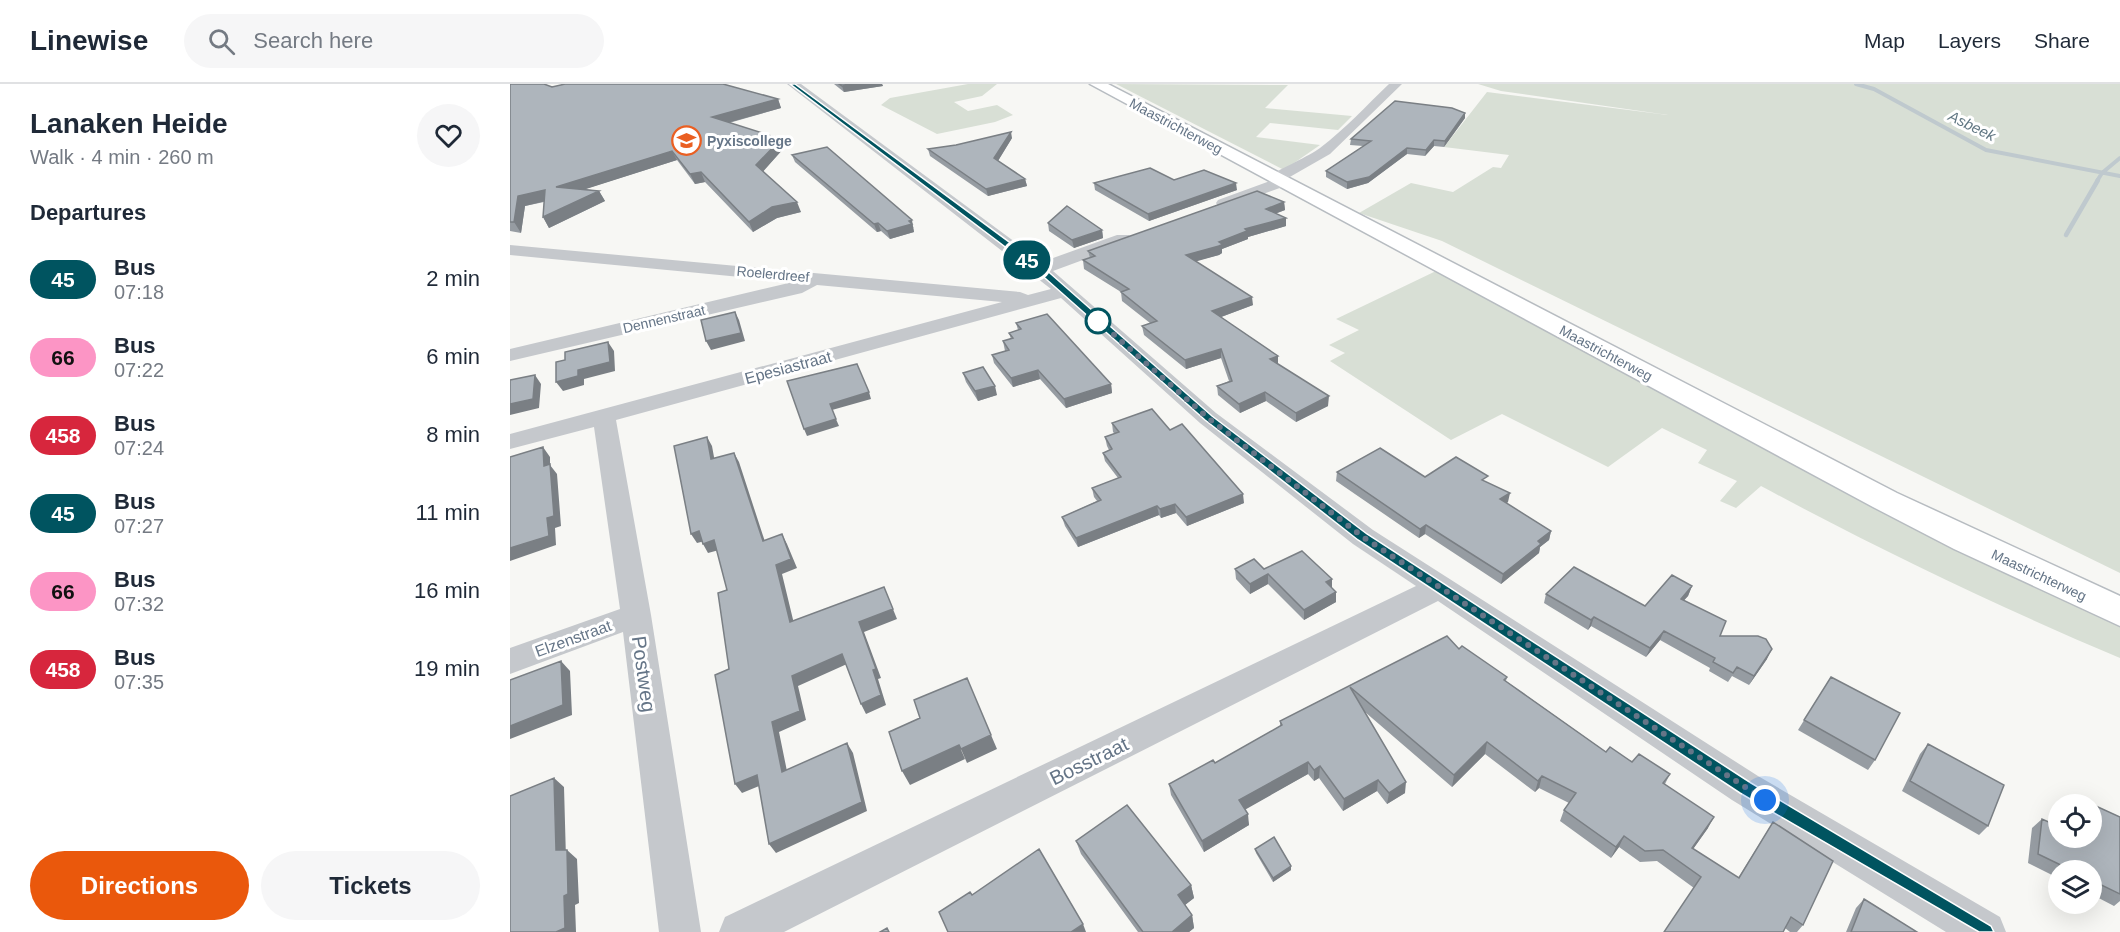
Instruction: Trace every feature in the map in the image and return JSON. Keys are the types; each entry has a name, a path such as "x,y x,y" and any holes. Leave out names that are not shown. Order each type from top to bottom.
{"main road":[{"name":"Maastrichterweg","path":"1098,84 1895,505 2120,612"}],"street":[{"path":"793,84 1040,269 1208,418 1363,537 1745,788 1985,932"},
{"path":"1206,210 1279,180 1331,145 1396,84"},
{"path":"1040,269 1139,234"},
{"name":"Roelerdreef","path":"510,250 1036,300"},
{"name":"Dennenstraat","path":"510,355 795,289 816,279"},
{"name":"Epesiastraat","path":"510,442 1065,291"},
{"name":"Postweg","path":"604,417 636,615 680,932"},
{"name":"Bosstraat","path":"740,932 1407,605 1437,587"},
{"name":"Elzenstraat","path":"510,661 636,615"}],"shaded area":[{"path":"968,84 997,84 982,96 954,102 968,111 997,105 1013,115 995,122 937,134 881,105 890,98"},
{"path":"1116,84 1288,85 1265,108 1352,116 1338,130 1270,123 1256,137 1320,145 1284,170"},
{"path":"1478,84 2120,84 2120,573 1442,241 1359,213 1411,183 1453,192 1493,167 1501,168 1509,155 1444,147 1487,92 1668,115 1501,91"},
{"path":"1436,271 1690,408 1946,541 2120,624 2120,658 1938,576 1761,486 1736,508 1720,501 1737,481 1698,463 1707,450 1662,428 1608,467 1502,414 1451,440 1330,361 1345,353 1329,345 1359,330 1336,319"}],"building":[{"path":"510,84 544,84 552,87 565,84 723,84 778,99 712,117 781,139 756,165 797,202 772,207 749,222 701,172 690,174 672,151 556,187 599,191 543,217 545,190 518,196 514,222 510,222"},
{"path":"1395,101 1452,108 1465,113 1445,141 1434,140 1426,150 1407,148 1369,177 1347,182 1326,171 1371,141 1351,139"},
{"path":"1011,132 994,158 1025,179 986,189 928,149 956,145"},
{"path":"827,147 912,220 909,221 912,224 887,231 878,223 874,224 792,155"},
{"path":"1150,168 1174,180 1204,170 1236,183 1148,214 1094,183"},
{"path":"1257,191 1284,202 1266,209 1286,218 1245,229 1247,231 1219,242 1222,244 1219,246 1186,255 1252,297 1212,311 1278,356 1270,359 1329,396 1296,413 1265,392 1239,404 1217,386 1232,381 1221,349 1185,360 1142,326 1157,321 1121,292 1129,289 1083,260 1095,256 1088,251"},
{"path":"1067,206 1102,230 1072,240 1048,223"},
{"path":"735,312 741,333 706,341 701,320"},
{"path":"1047,314 1111,384 1064,399 1038,370 1011,378 992,355 1009,350 1003,341 1013,338 1009,333 1021,329 1016,323"},
{"path":"608,342 610,362 578,370 578,376 556,382 556,362 565,360 565,352"},
{"path":"857,364 869,392 830,404 836,419 804,429 787,381"},
{"path":"983,367 995,386 975,391 963,373"},
{"path":"535,375 533,399 510,404 510,380"},
{"path":"1152,409 1170,430 1182,424 1243,494 1186,517 1175,504 1160,509 1157,506 1076,538 1062,517 1101,500 1092,488 1121,477 1103,453 1112,449 1105,437 1119,432 1112,423"},
{"path":"707,437 711,459 734,453 763,541 782,534 791,559 776,565 790,622 884,587 893,609 859,622 876,669 873,670 881,695 861,704 842,654 792,676 800,711 772,722 782,772 847,743 862,802 769,844 757,775 735,784 715,675 729,669 718,593 727,590 714,540 703,544 699,531 691,534 674,446"},
{"path":"543,447 544,466 550,464 554,516 547,518 549,536 510,548 510,457"},
{"path":"1380,448 1425,477 1456,457 1488,476 1482,480 1510,493 1500,499 1551,531 1538,541 1541,544 1503,574 1426,525 1420,529 1337,472"},
{"path":"1302,551 1332,579 1326,582 1336,592 1304,610 1268,574 1250,584 1235,569 1254,559 1264,569"},
{"path":"1574,567 1645,606 1672,575 1692,586 1681,599 1726,621 1720,636 1758,636 1766,639 1772,649 1754,676 1737,667 1733,673 1713,662 1715,658 1664,631 1650,648 1594,617 1591,620 1546,594"},
{"path":"1447,636 1459,649 1462,646 1507,677 1504,680 1606,752 1610,747 1632,762 1639,754 1670,774 1663,783 1714,817 1692,848 1739,878 1773,822 1833,861 1803,925 1791,917 1783,932 1664,932 1701,877 1663,850 1645,851 1624,836 1616,847 1564,810 1576,793 1542,776 1538,781 1487,742 1454,775 1350,687 1406,782 1389,793 1378,780 1344,799 1320,766 1314,770 1308,762 1239,800 1248,814 1202,841 1169,784 1213,760 1215,763 1282,725 1280,721"},
{"path":"561,661 563,705 510,726 510,680"},
{"path":"1831,677 1900,713 1875,760 1804,720"},
{"path":"967,678 991,735 961,749 959,745 902,771 889,732 920,718 914,700"},
{"path":"1928,744 2004,785 1988,826 1910,781"},
{"path":"554,778 556,850 567,850 568,894 564,896 565,928 556,932 510,932 510,796"},
{"path":"1127,805 1191,885 1178,895 1192,915 1172,932 1143,932 1076,841"},
{"path":"2102,809 2120,817 2120,894 2102,885 2102,860 2050,860 2038,854 2042,819 2048,822 2048,848 2102,848"},
{"path":"1274,837 1291,866 1273,878 1255,849"},
{"path":"1039,849 1083,924 1071,932 948,932 939,912 970,892 972,895"},
{"path":"1864,899 1917,932 1851,932"}],"waterway":[{"name":"Asbeek","path":"1856,84 1874,89 1986,150 2102,173"},
{"path":"2102,173 2120,158"},
{"path":"2097,181 2102,173"},
{"name":"Asbeek","path":"2102,173 2120,176"},
{"path":"2066,235 2098,180"}],"bus line":[{"name":"45","path":"793,84 1040,269 1208,418 1363,537 1745,788 1985,932"}],"place":[{"name":"Pyxiscollege","path":"686,141"}],"route":[{"path":"1098,321 1094,317 1208,418 1363,537 1765,800"}]}
